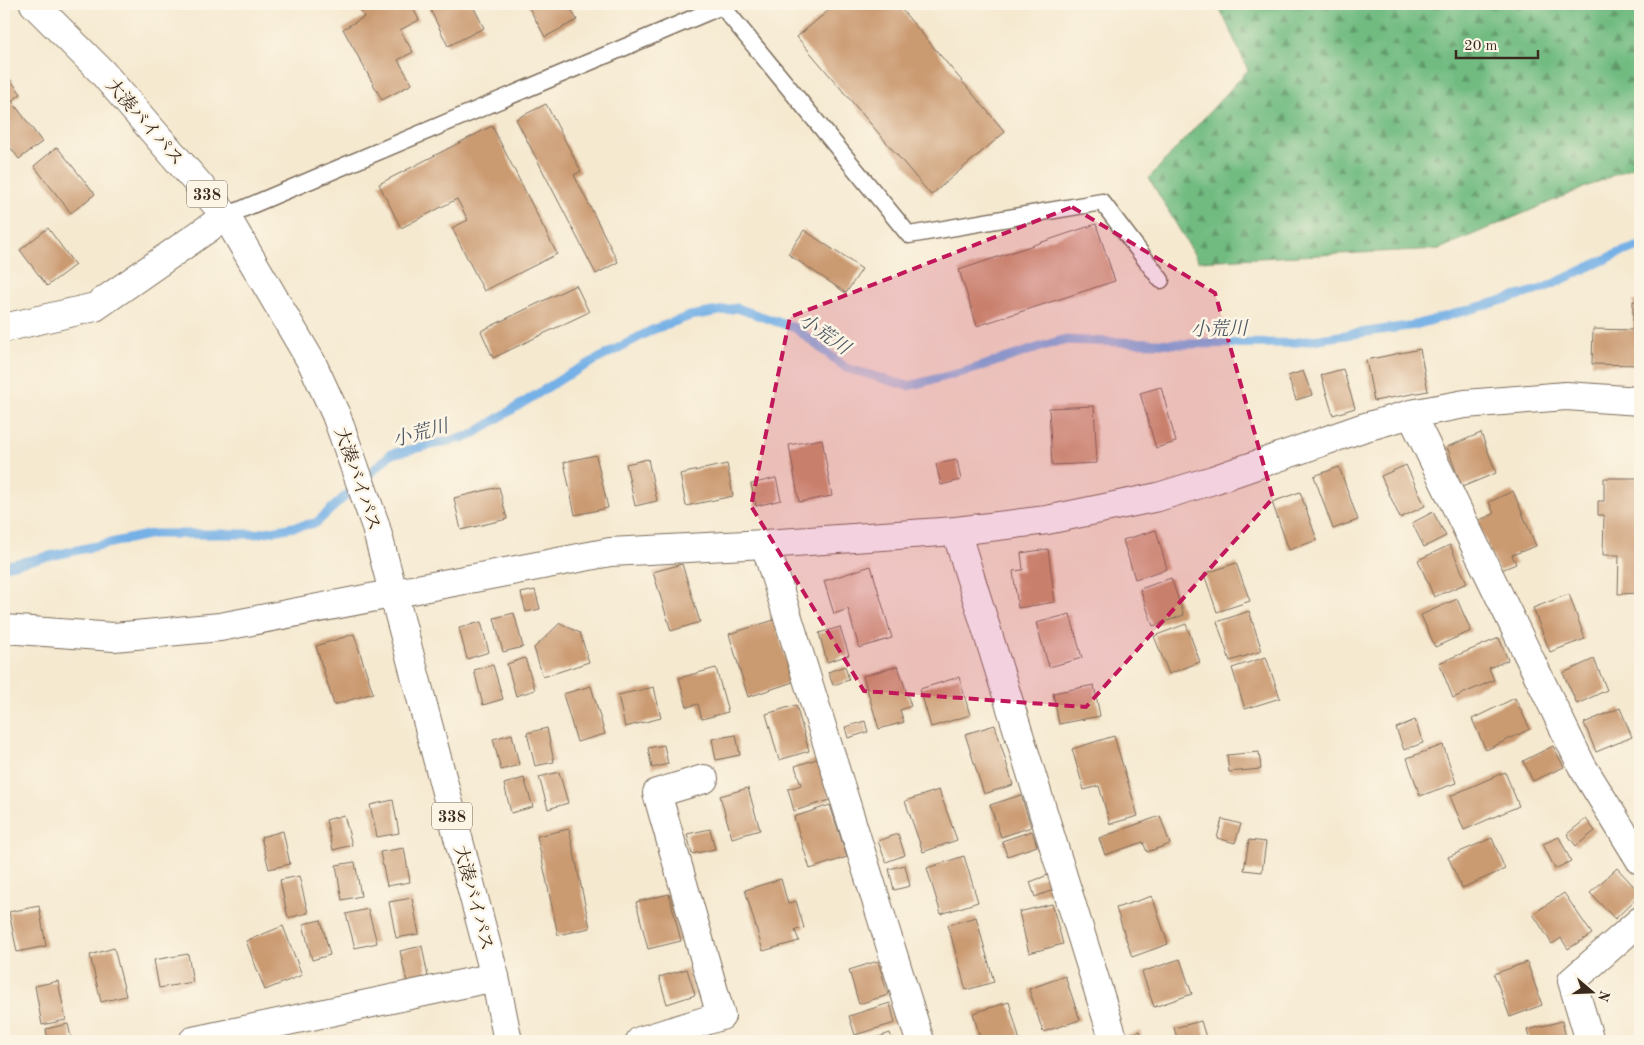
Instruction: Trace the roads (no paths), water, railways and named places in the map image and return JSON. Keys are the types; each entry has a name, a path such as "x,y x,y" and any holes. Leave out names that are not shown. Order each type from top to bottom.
{"main road":[{"name":"大湊バイパス","path":"34,4 102,72 226,216 312,363 336,415 375,524 495,977 508,1041"},
{"path":"9,319 95,307 226,216"},
{"path":"4,629 114,637 220,627 610,552 765,544 956,530 1047,520 1158,497 1213,480 1362,428 1411,414 1465,404 1566,396 1640,402"},
{"path":"1411,414 1582,766 1640,860"},
{"path":"956,530 1114,1041"},
{"path":"765,544 920,1041"},
{"path":"640,1041 721,1016 657,793 704,780"},
{"path":"1590,1041 1572,981 1640,920"},
{"path":"193,1041 495,977"}],"lane":[{"path":"226,216 722,6 909,235 1102,202 1161,280"}],"waterway":[{"name":"小荒川","path":"4,566 152,534 255,534 316,523 391,454 470,436 566,376 652,330 690,316 737,308 795,328 846,368 908,386 967,371 1062,340 1182,344 1291,343 1415,325 1542,289 1619,253 1640,246"}]}
